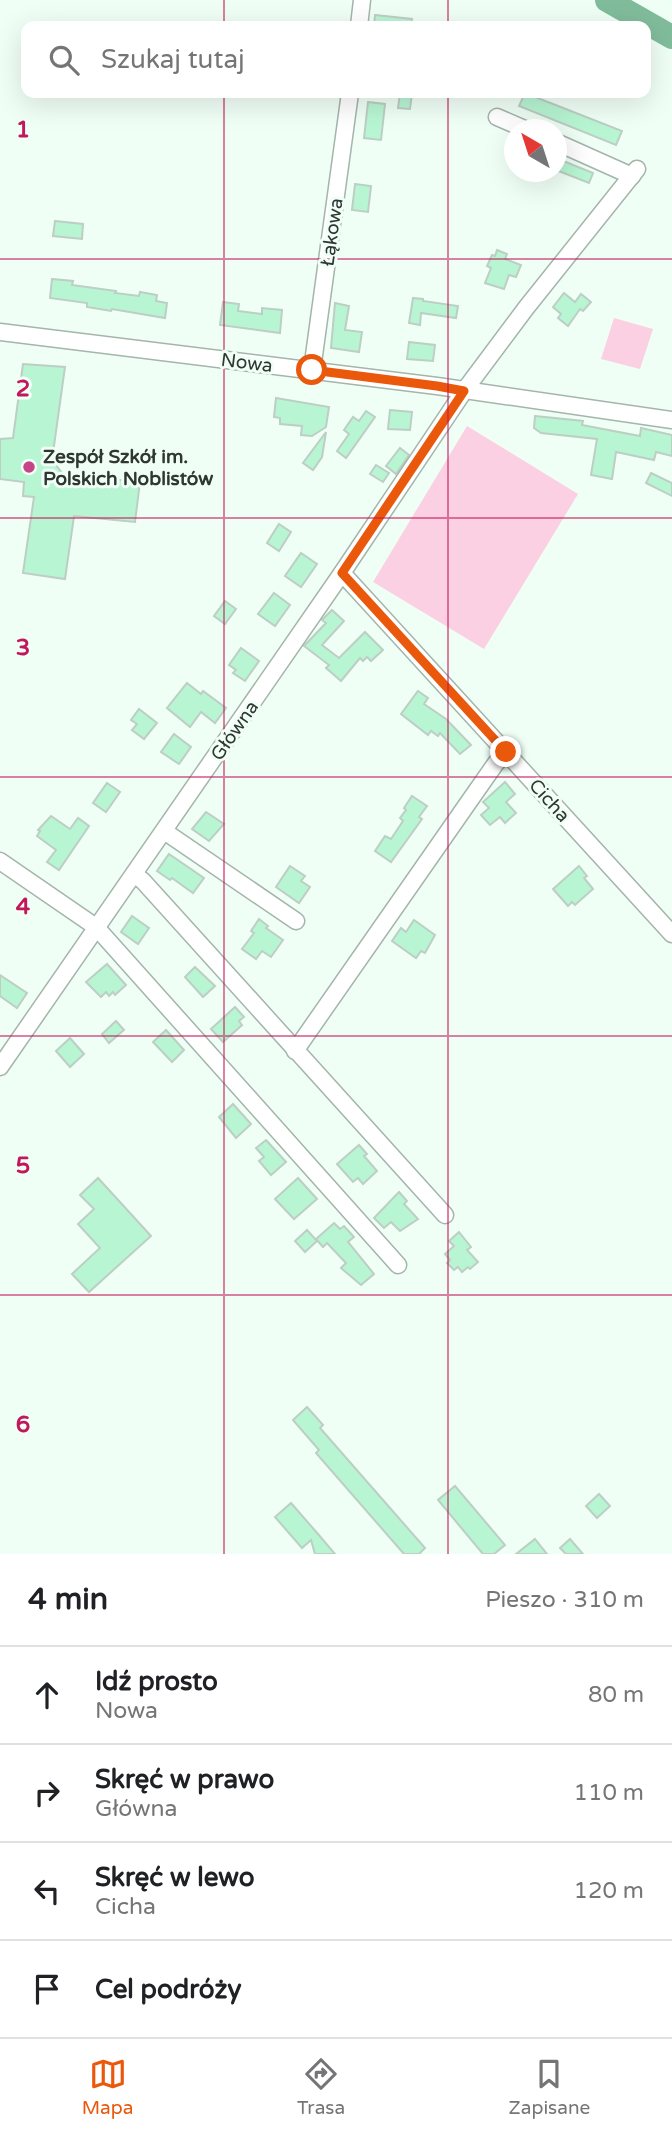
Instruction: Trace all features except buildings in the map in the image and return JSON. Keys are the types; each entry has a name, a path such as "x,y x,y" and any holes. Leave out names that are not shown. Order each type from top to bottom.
{"street":[{"path":"360,21 362,0"},
{"name":"Łąkowa","path":"312,370 349,98"},
{"path":"497,117 504,120"},
{"path":"464,391 526,307 635,173 567,146"},
{"name":"Nowa","path":"0,332 437,386 672,419"},
{"name":"Główna","path":"0,1067 342,573 464,391"},
{"name":"Cicha","path":"342,573 672,934"},
{"path":"295,1051 482,782 506,752"},
{"path":"164,831 296,921"},
{"path":"0,861 96,928 398,1265"},
{"path":"134,874 444,1215"}],"shaded area":[{"path":"614,318 653,329 640,369 601,359"},
{"path":"467,426 578,494 484,649 373,582"}],"waterway":[{"path":"607,0 644,21"},
{"path":"651,25 672,37"}],"place":[{"name":"Zespół Szkół im. Polskich Noblistów","path":"29,467"}],"route":[{"path":"312,370 464,391 342,573 506,752"}]}
